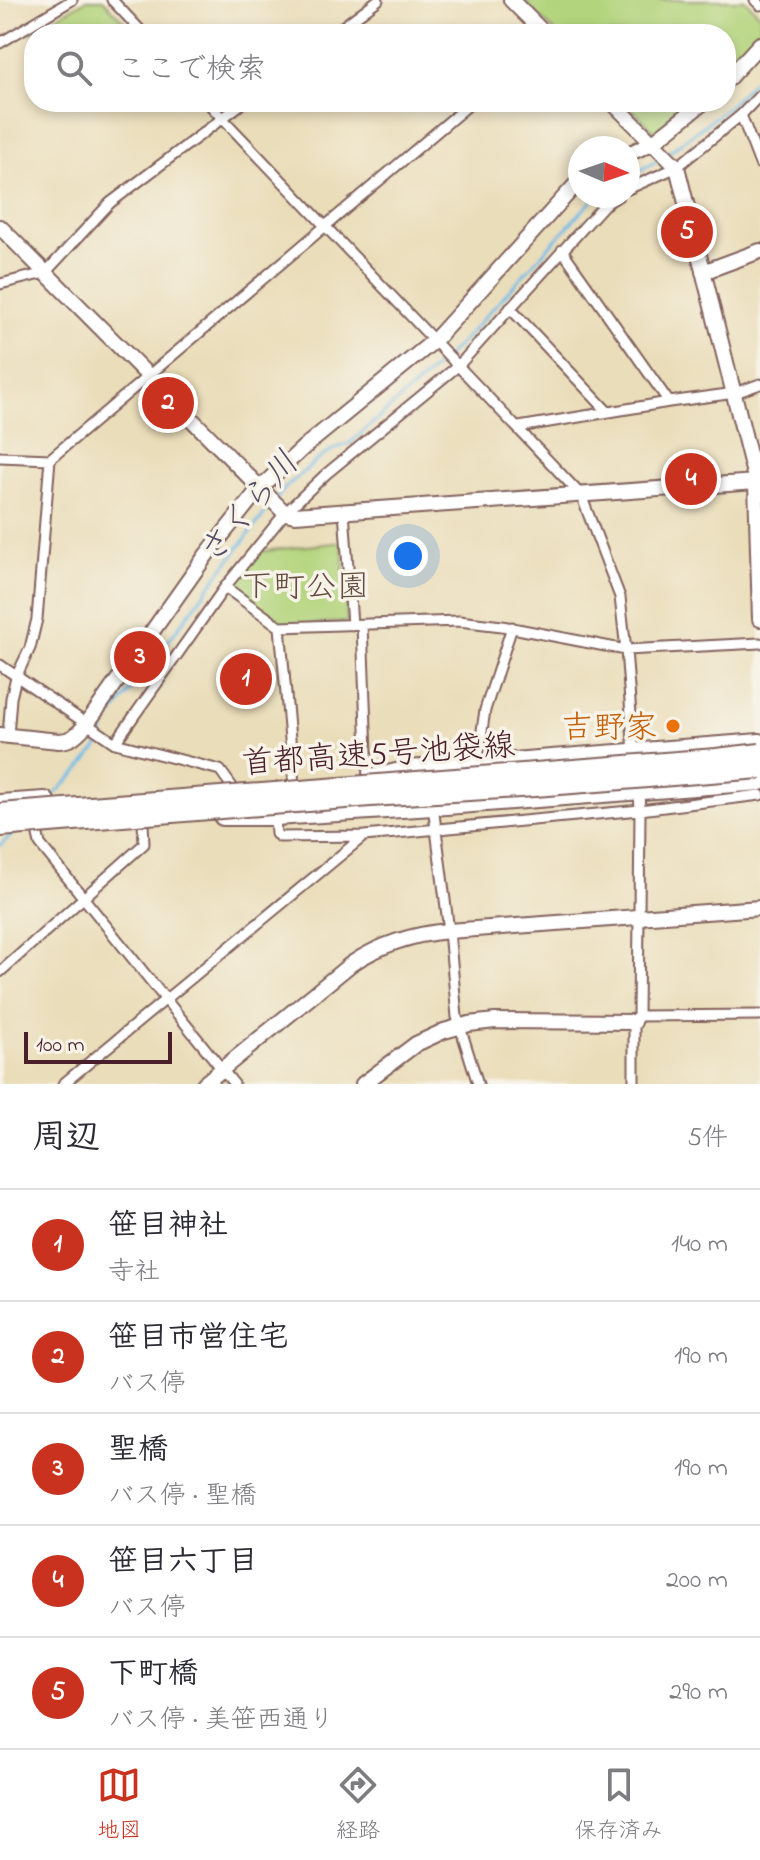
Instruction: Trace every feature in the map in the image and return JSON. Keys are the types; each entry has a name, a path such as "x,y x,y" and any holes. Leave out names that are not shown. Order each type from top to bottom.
{"highway":[{"path":"368,779 409,770 760,743"},
{"name":"首都高速5号池袋線","path":"0,813 760,753"},
{"path":"0,804 368,779 532,777 718,765 508,784 303,808 12,832"},
{"name":"首都高速5号池袋線","path":"12,832 354,798 760,769"},
{"path":"208,816 275,816 433,806 639,800 760,781"}],"street":[{"path":"32,24 72,0"},
{"path":"112,0 135,24"},
{"path":"346,24 378,0"},
{"path":"511,0 535,24"},
{"path":"755,0 760,5"},
{"path":"0,43 24,29"},
{"path":"736,70 760,44"},
{"path":"640,182 674,164 741,115 760,95"},
{"path":"216,112 581,495 620,597 634,753"},
{"path":"0,284 45,273 110,203 232,112"},
{"path":"0,457 50,459 460,112"},
{"path":"622,112 674,164 758,482 760,619"},
{"path":"640,150 654,145 692,112"},
{"path":"741,115 760,164"},
{"path":"50,459 37,619 30,648 16,677 4,735 65,741 91,728 207,554 262,491 303,448 439,344 568,194"},
{"path":"111,741 283,512 456,362 601,208"},
{"path":"0,227 283,512 295,515 758,482"},
{"path":"562,250 669,402"},
{"path":"703,272 760,251"},
{"path":"510,308 608,412"},
{"path":"519,427 735,393 760,384"},
{"path":"344,511 357,625 368,779"},
{"path":"225,587 280,627 459,621 512,627 626,650 760,643"},
{"path":"280,627 294,784"},
{"path":"477,765 485,710 512,627"},
{"path":"0,665 111,741 220,770 233,788"},
{"path":"275,816 276,834 280,837 364,836 436,830 639,800 760,795"},
{"path":"634,1084 640,917 639,800"},
{"path":"433,806 457,1017 478,1084"},
{"path":"0,972 144,844 143,822"},
{"path":"12,832 40,844 234,1084"},
{"path":"63,1084 364,836"},
{"path":"204,1084 362,956 409,937 449,931 760,908"},
{"path":"363,1084 402,1052 460,1026 495,1021 760,1015"}],"green space":[{"path":"86,0 103,0 126,24 46,24"},
{"path":"523,0 745,0 760,15 760,36 736,64 736,24 547,24"},
{"path":"635,112 684,112 662,130 653,130"},
{"name":"下町公園","path":"342,542 347,622 281,625 229,585 255,552"}],"waterway":[{"name":"さくら川","path":"736,99 760,74"},
{"name":"さくら川","path":"669,152 722,112"},
{"name":"さくら川","path":"640,170 660,159"},
{"name":"さくら川","path":"276,499 319,459 350,443 423,379 459,345 585,208"},
{"name":"さくら川","path":"51,798 97,748 107,722 271,505"},
{"name":"さくら川","path":"0,845 13,834"}],"place":[{"name":"下町橋","path":"687,232"},
{"name":"笹目市営住宅","path":"168,403"},
{"name":"笹目六丁目","path":"691,479"},
{"name":"聖橋","path":"140,657"},
{"name":"笹目神社","path":"246,679"},
{"name":"吉野家","path":"673,726"}]}
